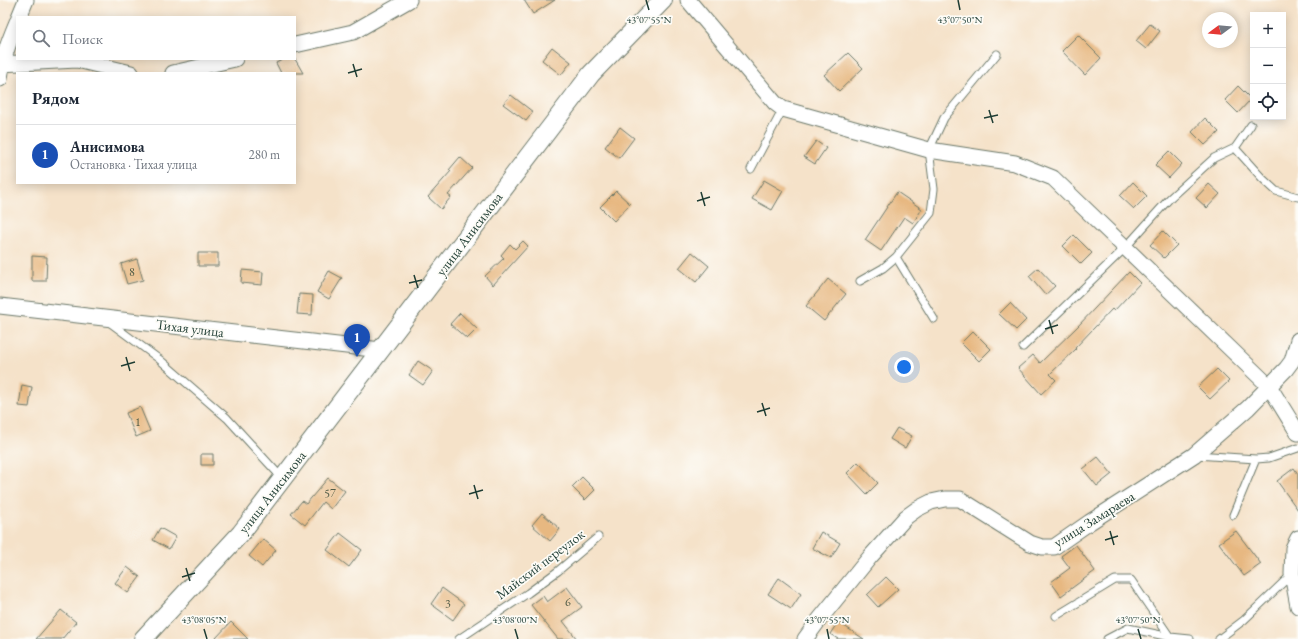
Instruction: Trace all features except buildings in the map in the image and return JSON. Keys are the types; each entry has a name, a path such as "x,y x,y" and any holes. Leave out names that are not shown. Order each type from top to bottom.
{"street":[{"path":"19,16 26,0"},
{"path":"296,45 352,32 409,0"},
{"name":"улица Анисимова","path":"143,639 241,533 591,74 663,0"},
{"path":"688,0 775,104 783,109 930,150 1015,163 1053,178 1268,386 1298,433"},
{"path":"0,79 1,64 16,24"},
{"path":"1,64 77,60 127,72"},
{"path":"177,72 230,60"},
{"name":"Тихая улица","path":"0,306 381,350"},
{"name":"улица Замараева","path":"805,639 818,620 870,557 906,517 917,509 931,502 945,499 960,499 1030,543 1042,547 1054,547 1194,455 1231,423 1286,369 1292,361 1298,340"},
{"path":"1298,538 1293,548 1292,574 1298,606"}],"lane":[{"path":"860,280 882,268 896,257 931,213 934,189 930,150 944,118 997,54"},
{"path":"751,169 783,109"},
{"path":"1024,347 1125,248 1170,198 1214,158 1235,148 1251,125"},
{"path":"1235,148 1276,191 1298,197"},
{"path":"896,257 934,319"},
{"path":"104,318 159,359 227,418 282,479"},
{"path":"1194,455 1256,459 1269,458 1298,448"},
{"path":"1233,515 1256,459"},
{"name":"Майский переулок","path":"459,639 558,570 598,536"},
{"path":"1219,639 1244,620 1292,574"},
{"path":"1056,616 1115,580 1131,580 1169,638"},
{"path":"1107,639 1128,628 1169,638 1190,639"}],"place":[{"name":"Анисимова","path":"357,357"}]}
